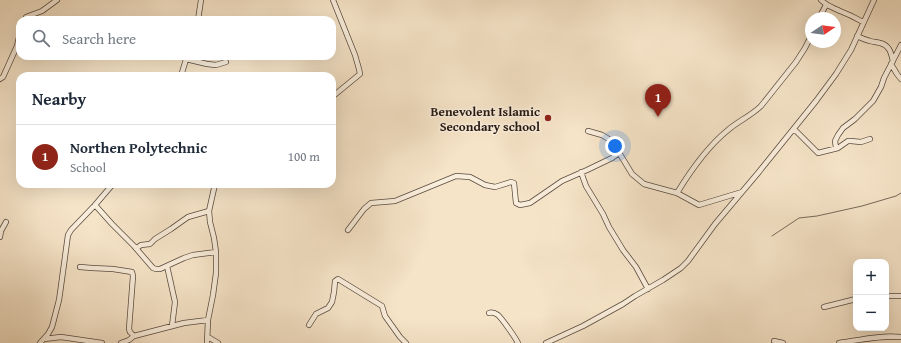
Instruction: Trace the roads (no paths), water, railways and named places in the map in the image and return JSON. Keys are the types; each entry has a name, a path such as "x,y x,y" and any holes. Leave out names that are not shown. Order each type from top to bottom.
{"street":[{"path":"29,16 42,11 57,0"},
{"path":"199,16 201,0"},
{"path":"333,0 360,68 360,74 336,94"},
{"path":"821,0 826,5 842,11 863,22"},
{"path":"546,343 583,326 623,304 680,268 688,261 836,74 851,50 874,0"},
{"path":"823,12 826,5"},
{"path":"857,36 870,41 879,42 889,48 892,62 901,79"},
{"path":"836,148 835,141 843,128 855,119 873,100 882,86 884,78 901,45"},
{"path":"0,79 3,77 16,48"},
{"path":"677,193 708,149 732,127 755,112 761,106 796,62 805,48"},
{"path":"182,72 186,60"},
{"path":"197,60 213,65 226,62"},
{"path":"794,128 818,153 836,148 851,140 861,142 870,139"},
{"path":"588,131 607,137 612,142 632,174 644,184 677,193 700,205 742,192"},
{"path":"348,230 364,209 371,203 395,201 456,176 470,177 484,186 494,186 511,182 514,183 516,203 520,205 530,202 562,181 612,158 619,153"},
{"path":"581,172 586,186 622,250 636,267 648,289"},
{"path":"42,341 52,327 59,300 68,234 110,188"},
{"path":"207,343 208,320 216,273 216,252 209,211 214,188"},
{"path":"95,205 137,248 153,268 160,269 193,255 216,252"},
{"path":"137,248 141,245 150,244 188,217 209,211"},
{"path":"0,237 1,231 6,222"},
{"path":"167,266 175,302 172,326"},
{"path":"80,267 132,272 133,276 129,329 134,336"},
{"path":"309,325 316,314 328,308 332,302 335,281 338,279 382,306 385,316 406,343"},
{"path":"889,296 901,296"},
{"path":"824,307 853,300"},
{"path":"489,313 493,312 499,316 518,343"},
{"path":"121,343 134,336 184,322 208,320"},
{"path":"42,341 61,336 102,343"},
{"path":"208,337 218,343"},
{"path":"839,343 873,338 901,337"},
{"path":"774,341 784,343"}],"waterway":[{"path":"772,236 799,218 817,216 862,206 896,196 901,193"}],"place":[{"name":"Northen Polytechnic","path":"658,117"},
{"name":"Benevolent Islamic Secondary school","path":"548,118"}]}
